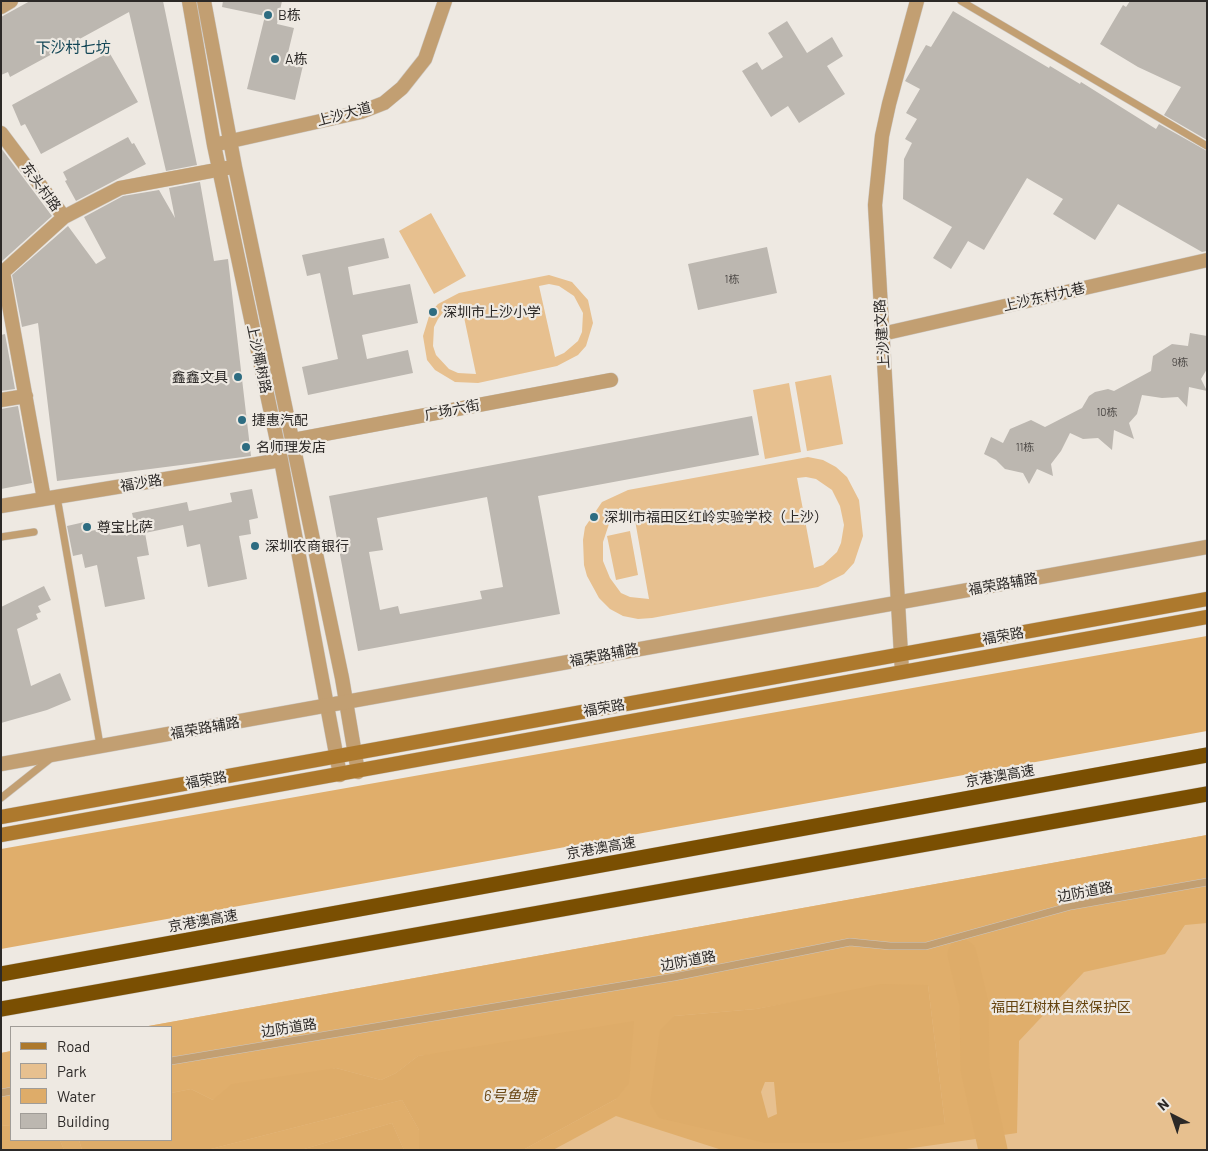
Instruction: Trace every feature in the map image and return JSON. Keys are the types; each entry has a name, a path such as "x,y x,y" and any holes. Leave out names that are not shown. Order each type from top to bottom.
{"highway":[{"name":"京港澳高速","path":"1,974 1207,755"},
{"path":"1,1009 1207,794"}],"main road":[{"name":"福荣路","path":"1,817 1207,599"},
{"name":"福荣路","path":"1,835 358,772 1207,617"}],"street":[{"path":"1,7 11,1"},
{"name":"上沙椰树路","path":"189,1 214,145 280,460 340,775"},
{"name":"上沙椰树路","path":"204,1 235,167 293,440 358,772"},
{"name":"上沙大道","path":"214,145 361,112 388,100 410,79 425,59 446,1"},
{"name":"上沙建文路","path":"902,672 875,205 877,172 889,104 917,1"},
{"name":"东头村路","path":"1,132 64,217"},
{"path":"51,498 26,396 2,273 64,217 128,186 235,167"},
{"name":"上沙东村九巷","path":"882,334 1206,259"},
{"name":"广场六街","path":"293,440 611,380"},
{"path":"1,400 26,396"},
{"name":"福沙路","path":"1,506 280,460"},
{"name":"福荣路辅路","path":"1,764 100,745 346,704 1207,547"}],"lane":[{"path":"961,1 1207,146"},
{"path":"51,498 100,745"},
{"path":"1,537 34,532"},
{"path":"1,798 56,754"},
{"name":"边防道路","path":"172,1061 674,977 850,942 890,946 926,946 1071,906 1207,882"}],"green space":[{"path":"431,213 466,276 434,294 399,231"},
{"path":"549,275 572,282 588,300 593,323 586,346 578,355 557,366 478,383 455,382 435,370 427,360 423,336 430,313 438,304 459,293","holes":["549,284 559,286 574,296 583,313 582,332 578,341 564,353 555,357 539,286","461,303 476,374 458,373 449,369 436,355 433,346 434,327 438,319 444,311"]},
{"path":"831,375 843,444 807,451 795,382"},
{"path":"789,383 801,452 765,459 753,390"},
{"path":"808,457 823,460 836,467 847,477 859,500 863,536 854,563 844,574 818,587 638,619 623,616 610,609 599,598 587,576 584,565 583,540 585,527 602,502 628,490","holes":["797,478 816,479 832,490 840,506 844,525 841,543 837,552 823,565 814,568","633,509 649,599 630,597 621,593 610,578 603,561 603,542 609,524 623,512"]},
{"path":"630,531 638,575 616,580 607,536"},
{"name":"福田红树林自然保护区","path":"1207,835 1207,1150 1,1150 1,1053 10,1051 10,1141 172,1141 172,1026 149,1026"}],"shaded area":[{"path":"1207,636 1207,731 1,949 1,849"},
{"path":"1207,835 1207,923 1185,925 1165,954 1084,972 1019,1041 1017,1133 899,1150 722,1150 616,1116 553,1150 523,1150 616,1099 453,1052 418,1056 396,1073 381,1080 336,1068 213,1100 191,1089 172,1093 172,1026 149,1026","holes":["928,985 945,1124 659,1118 674,1016 756,1009 810,999"]},
{"path":"10,1051 10,1125 1,1126 1,1053"},
{"path":"402,1100 419,1130 420,1150 404,1150 392,1123 301,1150 207,1150"},
{"path":"60,1141 79,1141 82,1150 64,1150"}],"water":[{"path":"881,984 928,985 945,1124 838,1143 765,1143 659,1118 650,1103 660,1030 674,1016 756,1009","holes":["765,1082 774,1082 777,1114 768,1118 761,1092"]},
{"name":"6号鱼塘","path":"634,1021 629,1083 616,1099 523,1150 419,1150 419,1130 402,1100 207,1150 82,1150 79,1141 172,1141 172,1093 191,1089 213,1100 232,1084 336,1068 381,1080 396,1073 418,1056"},
{"path":"392,1123 404,1150 301,1150"},
{"path":"10,1125 10,1141 60,1141 64,1150 1,1150 1,1126"}],"building":[{"path":"30,1 163,1 197,165 166,171 129,12 10,77 8,72 1,75 1,17"},
{"name":"A栋","path":"223,1 282,1 277,24 294,28 287,57 304,61 295,100 247,89 265,16 222,7"},
{"path":"1130,1 1207,1 1207,140 1164,115 1181,87 1138,67 1100,44 1123,5 1126,7"},
{"path":"953,11 1049,68 1050,66 1080,84 1081,82 1156,129 1159,124 1207,151 1207,251 1202,252 1118,204 1095,240 1053,214 1063,199 1027,178 984,250 968,241 951,269 933,258 952,227 903,199 904,159 912,143 905,139 917,119 906,113 920,89 905,81 926,45 931,47"},
{"path":"787,21 807,53 832,37 843,56 827,66 845,94 799,123 788,106 771,117 742,71 757,62 762,70 783,57 768,33"},
{"path":"109,52 138,102 41,154 25,124 21,126 12,105"},
{"path":"128,137 132,144 134,143 146,164 76,201 65,181 67,180 63,172"},
{"path":"1,148 52,216 1,262"},
{"path":"200,182 214,261 228,259 251,456 57,481 38,323 22,327 12,275 68,226 96,264 106,258 84,217 123,196 159,190 175,218 169,188"},
{"path":"384,238 389,258 348,267 353,295 410,284 418,323 362,335 367,359 408,350 413,373 308,395 302,367 338,359 320,273 307,276 302,255"},
{"path":"767,247 777,293 698,310 688,264"},
{"path":"1190,333 1207,336 1207,369 1201,379 1207,391 1189,387 1187,407 1178,397 1162,398 1142,395 1137,414 1129,423 1134,439 1114,430 1112,450 1098,438 1083,439 1070,433 1061,451 1051,464 1053,476 1037,469 1029,484 1023,473 1005,469 996,460 984,454 991,437 1003,443 1010,429 1031,420 1045,427 1082,408 1089,396 1095,392 1108,389 1114,391 1151,371 1153,356 1172,344 1188,346"},
{"path":"5,334 15,389 1,391 1,335"},
{"path":"18,406 32,483 1,489 1,409"},
{"path":"752,416 759,455 538,496 560,614 358,651 329,496","holes":["487,497 503,587 480,591 482,599 400,614 398,606 380,610 369,552 383,550 377,518"]},
{"path":"252,489 258,518 249,520 251,534 239,536 247,579 208,587 200,544 187,547 183,525 145,533 149,555 137,557 145,599 105,607 97,565 85,568 82,554 73,556 67,526 89,521 90,531 129,524 134,522 132,513 187,502 189,511 232,502 230,493"},
{"path":"44,586 51,600 38,606 41,612 36,614 38,619 17,629 31,686 60,673 71,700 47,710 1,723 1,607"}],"waterway":[{"path":"962,954 974,1004 975,1069 993,1150"}],"place":[{"name":"B栋","path":"268,15"},
{"name":"A栋","path":"275,59"},
{"name":"深圳市上沙小学","path":"433,312"},
{"name":"鑫鑫文具","path":"238,377"},
{"name":"捷惠汽配","path":"242,420"},
{"name":"名师理发店","path":"246,447"},
{"name":"深圳市福田区红岭实验学校（上沙）","path":"594,517"},
{"name":"尊宝比萨","path":"87,527"},
{"name":"深圳农商银行","path":"255,546"}],"district":[{"name":"下沙村七坊","path":"73,48"}]}
